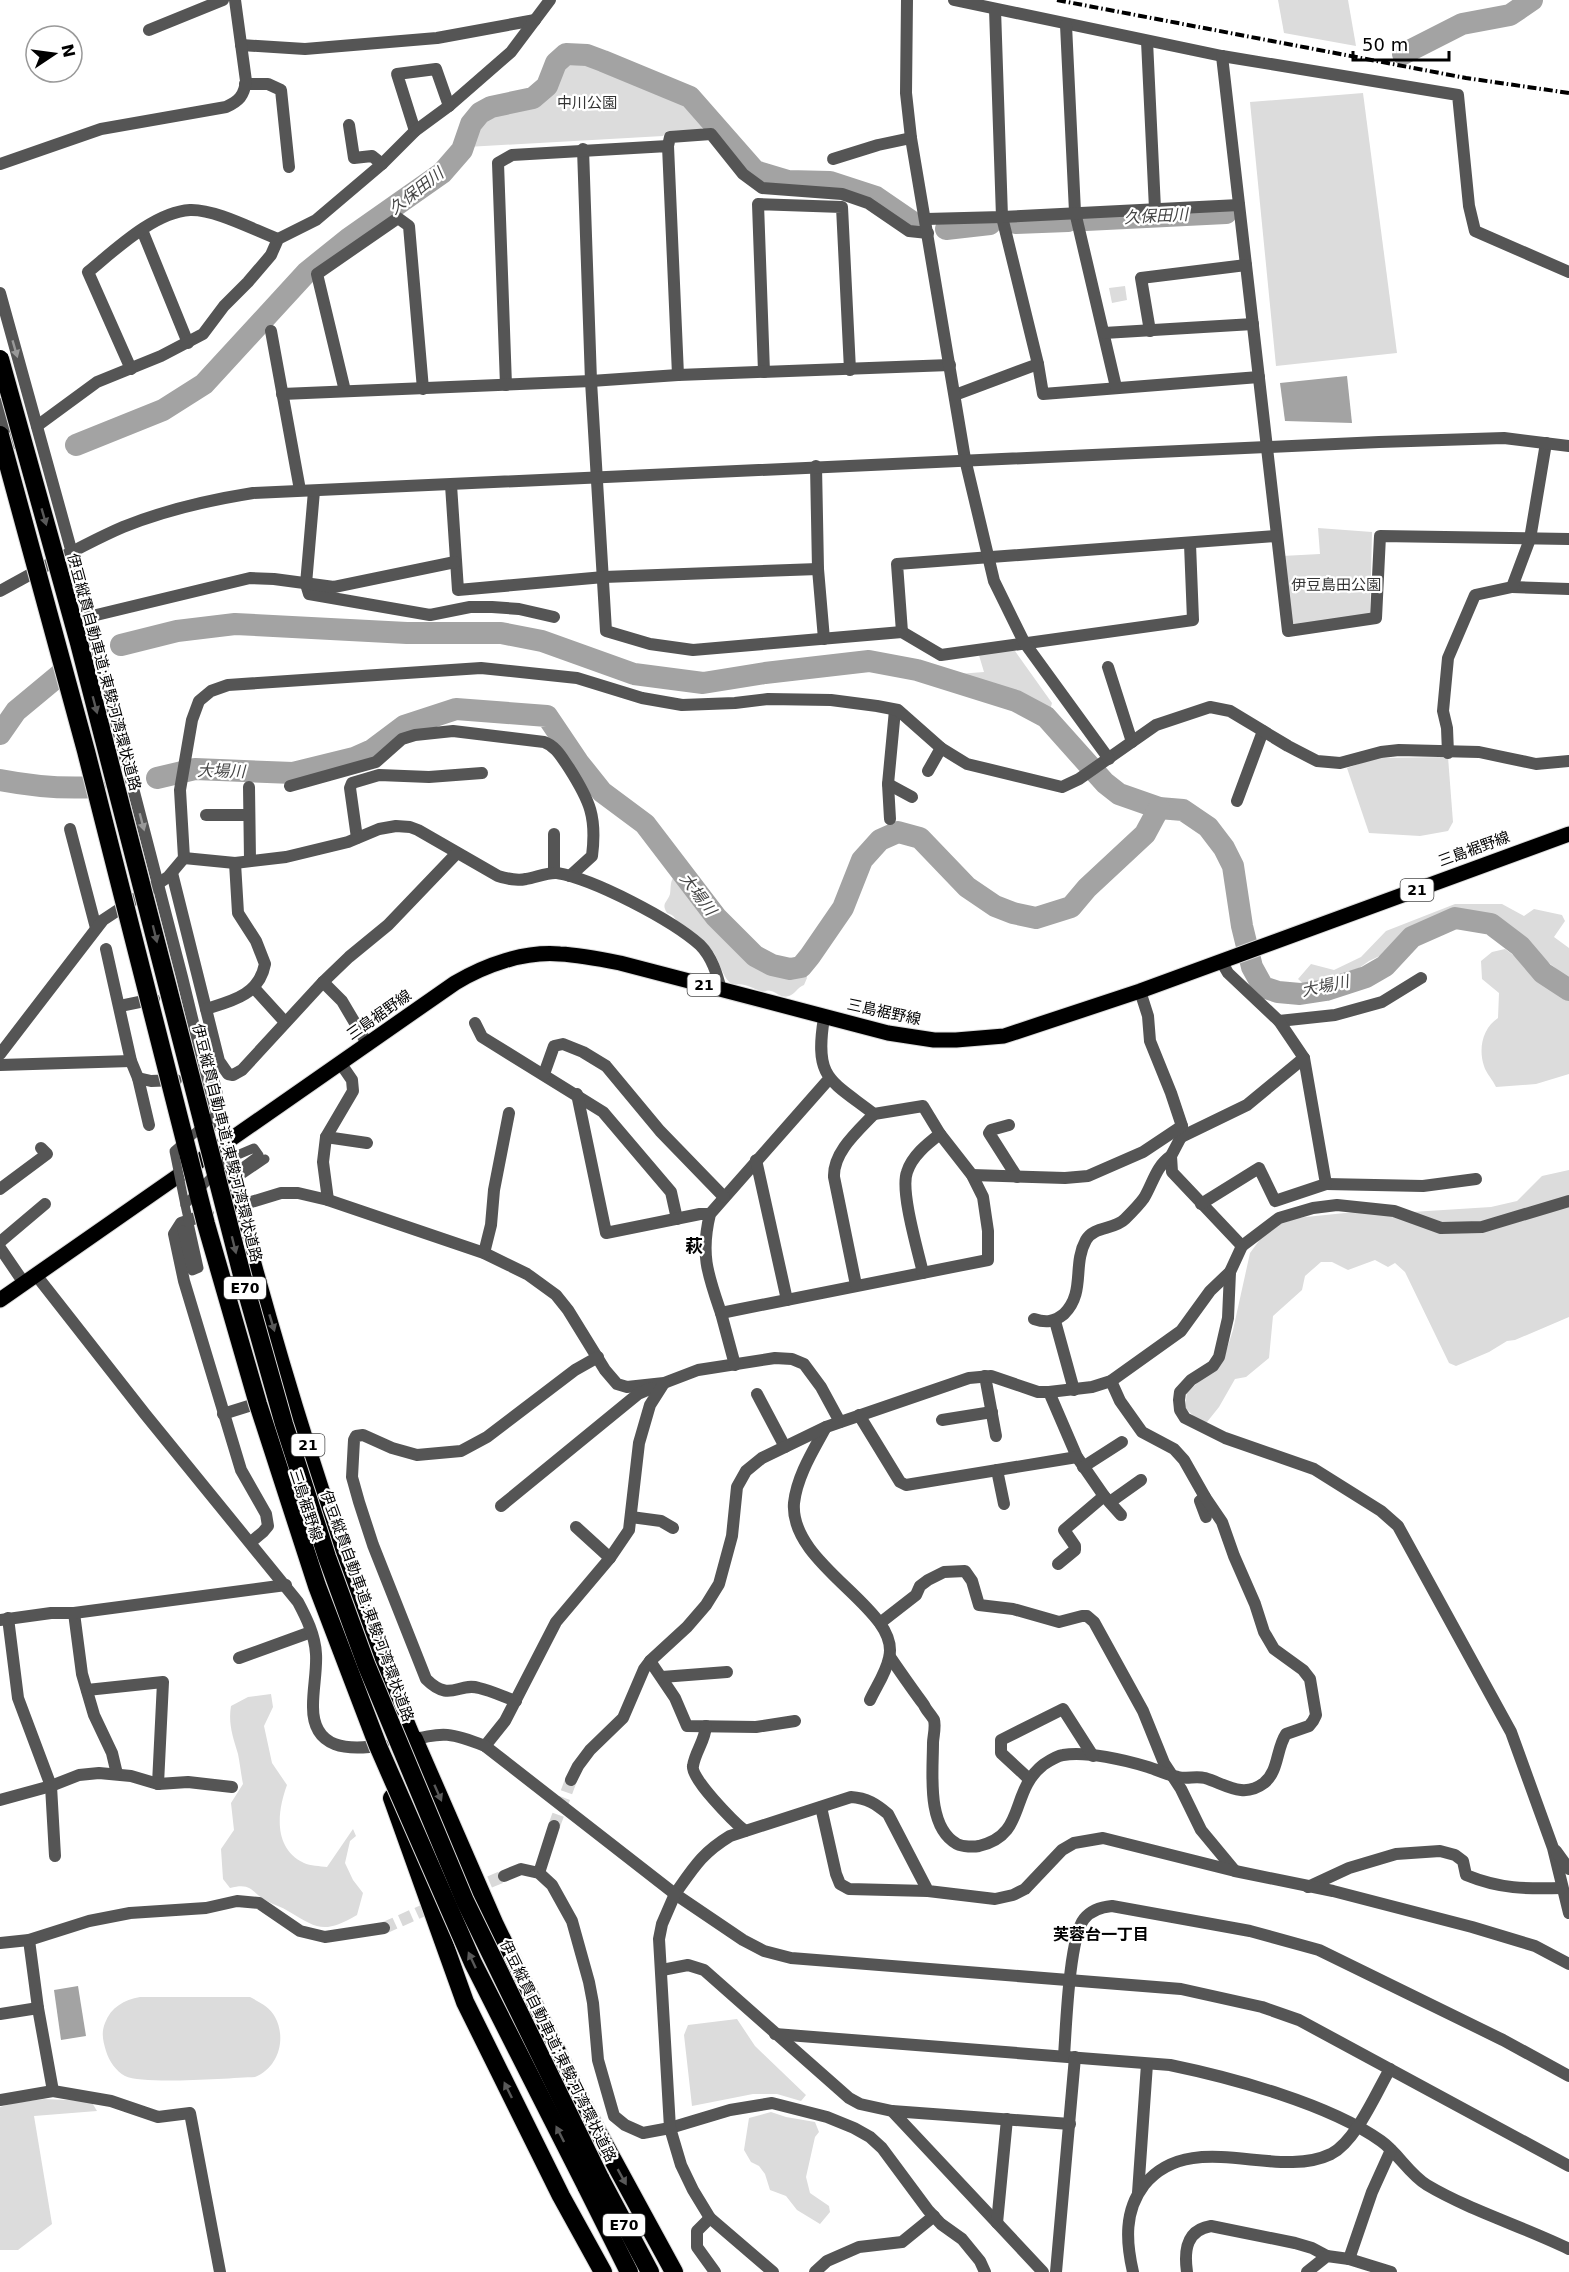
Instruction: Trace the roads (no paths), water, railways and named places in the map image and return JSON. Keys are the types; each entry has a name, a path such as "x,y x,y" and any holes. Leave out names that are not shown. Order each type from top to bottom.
{"highway":[{"name":"伊豆縦貫自動車道;東駿河湾環状道路","path":"0,359 79,643 243,1279 284,1424 327,1557 370,1674 465,1901 593,2182 629,2272"},
{"name":"伊豆縦貫自動車道;東駿河湾環状道路","path":"0,435 86,751 206,1224 258,1404 317,1586 378,1746 468,1953 593,2182 650,2272"},
{"path":"410,1740 433,1862 444,1940"},
{"path":"410,1740 582,2105 674,2272"},
{"path":"374,1747 465,2002 561,2196 603,2272"}],"main road":[{"name":"三島裾野線","path":"0,1300 196,1163 225,1152 341,1064 473,972 492,964 558,953 620,963 824,1018 908,1037 934,1040 1004,1036 1035,1028 1140,991 1569,834"},
{"name":"三島裾野線","path":"225,1152 238,1206 321,1490 410,1740"},
{"name":"三島裾野線","path":"196,1163 255,1404 314,1587 374,1747"}],"street":[{"path":"149,30 223,0"},
{"path":"0,164 101,129 226,107 238,102 244,93 245,84 235,0"},
{"path":"37,426 97,382 188,343 203,334 224,306 271,255 278,239 316,220 382,164 415,131 449,106 511,52 550,0"},
{"path":"907,0 906,84 911,138 966,459 994,581 1024,642 1109,759"},
{"path":"954,0 1222,56 1458,95 1469,206 1475,231 1569,272"},
{"path":"995,9 1002,217 1038,364 1043,394 1259,377"},
{"path":"242,45 305,49 393,42 437,38 535,20"},
{"path":"1066,25 1075,212 1116,387"},
{"path":"1147,41 1155,209"},
{"path":"1222,56 1288,632 1376,618 1380,536 1569,539"},
{"path":"415,131 397,74 436,69 449,106"},
{"path":"245,84 268,84 281,90 289,167"},
{"path":"349,125 354,158 372,156 382,164"},
{"path":"678,375 668,146 670,137 711,134 743,174 762,188 868,203 909,231 928,232"},
{"path":"833,159 878,145 911,138"},
{"path":"506,385 498,163 512,155 583,149 668,146"},
{"path":"583,149 591,381 606,631 650,644 693,650 902,632 941,655 1194,620 1190,544"},
{"path":"842,200 850,370"},
{"path":"764,372 758,204 842,200"},
{"path":"926,219 1239,205"},
{"path":"130,369 88,272 142,230 172,213 192,210 217,215 278,239"},
{"path":"345,392 317,274 398,218 409,226 423,389"},
{"path":"142,230 188,343"},
{"path":"1150,331 1141,278 1246,265"},
{"path":"0,293 72,553 173,941 225,1152"},
{"path":"1104,333 1253,324"},
{"path":"271,331 300,490"},
{"path":"955,395 1038,364"},
{"path":"282,394 591,381 678,375 950,365"},
{"path":"0,404 113,823 130,901 157,998 196,1163"},
{"path":"0,591 125,527 208,500 253,493 966,459 1487,438 1519,439 1569,446"},
{"path":"1512,587 1530,539 1546,443"},
{"path":"816,466 818,569 824,639"},
{"path":"451,485 458,590 604,577 818,569"},
{"path":"314,491 306,584 309,594 430,615 470,607 492,607 519,609 554,617"},
{"path":"902,632 897,564 1276,536"},
{"path":"88,617 250,578 334,587 455,562"},
{"path":"1448,753 1447,728 1443,711 1448,658 1475,595 1512,587 1569,589"},
{"path":"1108,667 1132,742"},
{"path":"0,1054 103,920 158,884 172,873 184,858 180,790 192,720 199,700 211,691 228,686 481,668 577,678 642,698 682,705 790,699 831,700 896,710 940,748 966,764 1062,787 1079,779 1156,725 1210,707 1230,711 1287,747 1317,761 1340,763 1381,752 1399,750 1479,752 1536,764 1567,761 1569,747"},
{"path":"890,819 888,784 896,710"},
{"path":"291,786 376,762 402,739 439,731 552,744 587,796 591,815 592,856 570,876"},
{"path":"1237,801 1263,731"},
{"path":"928,771 940,748"},
{"path":"357,838 350,788 352,783 379,775 429,777 482,773"},
{"path":"888,784 912,797"},
{"path":"249,787 250,860"},
{"path":"206,815 249,815"},
{"path":"184,858 235,863 286,857 357,838 379,829 410,827 498,876 512,880 524,880 554,873 570,876 638,904 701,946 716,969 721,990"},
{"path":"70,829 96,928"},
{"path":"554,834 554,873"},
{"path":"172,873 219,1061 228,1074 233,1075 242,1070 324,982 349,957 388,925 457,853"},
{"path":"206,1009 228,1002 255,988 265,964 256,941 238,913 235,863"},
{"path":"173,941 189,937"},
{"path":"106,949 131,1061 138,1078 149,1125"},
{"path":"1223,961 1228,973 1279,1021 1304,1058 1326,1184"},
{"path":"1279,1021 1335,1015 1382,1002 1421,978"},
{"path":"324,982 342,1001 368,1045"},
{"path":"255,988 285,1022"},
{"path":"1140,991 1148,1016 1150,1041 1171,1093 1182,1131 1172,1156 1172,1172 1242,1246"},
{"path":"120,1006 157,998"},
{"path":"824,1018 820,1049 821,1062 829,1079 874,1114"},
{"path":"476,1023 482,1037 603,1112 671,1192 677,1218"},
{"path":"544,1074 554,1046 558,1044 583,1052 606,1066 660,1131 724,1197"},
{"path":"220,1100 208,1052 204,1053 225,1152"},
{"path":"972,1175 1065,1178 1088,1176 1143,1152 1182,1131 1247,1105 1304,1058"},
{"path":"0,1065 131,1061"},
{"path":"328,1200 323,1162 326,1137 352,1091 352,1080 341,1064"},
{"path":"138,1078 151,1081 177,1080"},
{"path":"735,1365 706,1270 704,1236 710,1214 829,1079"},
{"path":"577,1094 606,1233 677,1218 710,1214"},
{"path":"721,1313 988,1260 988,1231 983,1197 972,1175 940,1134 923,1106 874,1114 838,1156 834,1166 834,1177 856,1285"},
{"path":"182,1230 192,1271 199,1268 174,1151 218,1113"},
{"path":"484,1253 491,1225 494,1190 509,1113"},
{"path":"1010,1125 991,1130 990,1133 1017,1177"},
{"path":"923,1273 904,1181 911,1162 940,1134"},
{"path":"326,1137 367,1143"},
{"path":"0,1189 47,1154 41,1148"},
{"path":"186,1205 225,1152 254,1148 259,1155 233,1174 237,1178 265,1159"},
{"path":"1034,1319 1055,1321 1075,1300 1079,1267 1086,1239 1098,1230 1117,1226 1125,1220 1144,1197 1164,1161 1172,1156"},
{"path":"756,1160 787,1300"},
{"path":"1202,1204 1259,1168 1282,1217"},
{"path":"1275,1201 1326,1184 1423,1186 1476,1179"},
{"path":"238,1206 281,1193 298,1193 328,1200 484,1253 527,1274 556,1295 568,1310 605,1370 617,1384 627,1387 664,1383"},
{"path":"570,1780 591,1750 622,1718 644,1669 650,1661 687,1627 706,1605 719,1584 732,1536 737,1487 746,1471 762,1458 826,1427 969,1378 991,1376 1038,1392 1074,1390 1111,1381 1181,1331 1210,1291 1230,1272 1242,1246 1262,1229 1282,1217 1313,1208 1337,1206 1394,1211 1441,1228 1482,1227 1569,1201"},
{"path":"0,1242 45,1204"},
{"path":"208,1214 181,1223 174,1234 184,1281 241,1470 266,1514 268,1526 251,1542"},
{"path":"0,1248 30,1279 145,1414 286,1585 306,1616 316,1653 312,1707 315,1723 323,1736 334,1744 355,1749 374,1747 438,1733 451,1734 484,1746 675,1894 743,1940 764,1951 790,1958 1181,1989 1262,2007 1299,2020 1569,2166"},
{"path":"1230,1272 1228,1318 1219,1357 1213,1366 1191,1380 1180,1392 1180,1410 1185,1418 1225,1438 1314,1469 1381,1511 1398,1526 1511,1732 1553,1848 1569,1913"},
{"path":"1055,1321 1074,1390"},
{"path":"516,1701 477,1687 445,1691 435,1688 426,1679 377,1556 359,1502 352,1477 354,1440 356,1436 363,1435 392,1448 417,1455 461,1451 488,1437 575,1370 598,1357"},
{"path":"501,1506 638,1394 698,1370 775,1358 792,1359 804,1364 821,1387 840,1422"},
{"path":"985,1376 996,1436"},
{"path":"826,1427 798,1485 794,1506 798,1526 806,1544 819,1561 880,1623 887,1636 890,1657 934,1720 935,1812 944,1832 958,1845 974,1847 992,1843 1005,1834 1032,1774 1061,1755 1092,1756 1149,1767 1174,1776 1204,1778 1232,1790 1242,1791 1263,1784 1273,1772 1286,1734 1309,1726 1316,1715 1310,1679 1303,1670 1274,1649 1264,1632 1256,1604 1234,1556 1222,1521 1184,1460 1174,1449 1142,1432 1111,1381"},
{"path":"484,1746 505,1721 556,1622 610,1558 628,1530 639,1443 650,1405 664,1383"},
{"path":"1049,1392 1080,1462 1121,1515"},
{"path":"757,1394 785,1447"},
{"path":"223,1414 255,1404"},
{"path":"942,1420 992,1412"},
{"path":"859,1415 903,1484 906,1485 997,1470 1080,1462 1122,1442"},
{"path":"997,1470 1004,1504"},
{"path":"1058,1564 1075,1550 1075,1546 1064,1530 1107,1499 1141,1480"},
{"path":"1205,1497 1200,1501 1206,1516"},
{"path":"631,1517 661,1521 672,1528"},
{"path":"576,1527 610,1558"},
{"path":"880,1623 916,1596 920,1586 928,1580 944,1572 965,1571 972,1581 979,1605 1013,1609 1059,1622 1087,1616 1094,1622 1143,1711 1164,1763 1174,1776 1201,1830 1235,1871"},
{"path":"55,1856 51,1786 18,1698 4,1619 51,1613 74,1613 286,1585"},
{"path":"74,1613 82,1674 94,1715 112,1753 117,1774"},
{"path":"239,1658 311,1632"},
{"path":"870,1700 890,1657"},
{"path":"650,1661 675,1698 687,1726 756,1727 795,1721"},
{"path":"662,1677 727,1672"},
{"path":"87,1690 163,1682 158,1784"},
{"path":"1029,1779 1001,1753 1001,1740 1064,1709 1092,1756"},
{"path":"706,1726 704,1740 693,1765 694,1775 745,1831"},
{"path":"0,1800 51,1786 79,1775 99,1773 117,1774 158,1784 188,1782 232,1787"},
{"path":"773,2272 710,2218 685,2173 670,2128 659,1939 662,1923 675,1894 702,1856 713,1846 745,1831 851,1797 863,1798 888,1814 928,1891"},
{"path":"820,1807 836,1874 840,1884 849,1889 928,1891 995,1899 1013,1895 1025,1889 1062,1850 1074,1843 1091,1838 1103,1838 1235,1871 1345,1894 1505,1936 1535,1946 1569,1964"},
{"path":"539,1873 554,1826"},
{"path":"1553,1848 1569,1869"},
{"path":"1308,1887 1349,1868 1396,1854 1440,1851 1455,1855 1462,1861 1466,1875 1479,1881 1516,1889 1562,1888"},
{"path":"504,1876 521,1869 539,1873 552,1885 562,1900 580,1944 593,2003 598,2060 614,2116 625,2125 644,2133 670,2128 730,2110 772,2103 827,2117 870,2137 882,2148 934,2216 962,2239 980,2261 985,2272"},
{"path":"0,1943 29,1940 89,1921 130,1913 195,1910 237,1900 260,1903 300,1931 325,1936 384,1928"},
{"path":"1056,2272 1070,2124 1070,1980 1077,1933 1083,1920 1091,1912 1102,1907 1112,1906 1250,1930 1319,1950 1472,2025 1569,2076"},
{"path":"29,1940 38,2008 54,2091"},
{"path":"662,1970 688,1965 705,1971 849,2098 860,2104 892,2110 1070,2124"},
{"path":"0,2014 38,2008"},
{"path":"775,2034 1170,2065 1209,2073 1309,2106 1357,2127 1382,2141 1427,2184 1569,2249"},
{"path":"1132,2272 1127,2241 1128,2220 1138,2193 1147,2064"},
{"path":"1138,2193 1155,2174 1187,2160 1216,2156 1285,2161 1318,2158 1331,2154 1357,2127 1390,2069"},
{"path":"0,2100 54,2091 111,2101 158,2117 190,2112 220,2272"},
{"path":"892,2110 1043,2272"},
{"path":"997,2223 1007,2120"},
{"path":"1349,2259 1372,2192 1391,2150"},
{"path":"815,2272 828,2261 859,2247 902,2242 934,2216"},
{"path":"710,2218 697,2231 698,2247 715,2272"},
{"path":"1187,2272 1185,2251 1187,2243 1197,2230 1210,2226 1295,2243 1327,2256 1349,2259 1386,2271"},
{"path":"1307,2272 1327,2256"}],"waterway":[{"name":"久保田川","path":"1403,54 1462,24 1510,15 1532,0"},
{"name":"久保田川","path":"76,445 163,410 204,384 307,272 348,239 442,173 462,150 471,124 480,113 491,107 533,98 547,86 556,63 566,54 587,55 690,97 755,171 788,181 830,182 876,197 911,221"},
{"name":"久保田川","path":"1086,220 1226,213"},
{"name":"久保田川","path":"1015,223 1068,221"},
{"name":"久保田川","path":"946,229 990,224"},
{"name":"大場川","path":"121,645 177,631 235,624 407,633 501,633 542,641 634,674 703,683 869,661 917,670 1016,701 1046,717 1105,783 1119,794 1159,808 1183,810 1208,827 1224,848 1233,866 1242,926 1252,967 1263,987 1278,992 1300,994 1326,990 1366,977 1385,966 1412,937 1455,918 1491,924 1520,946 1543,973 1569,990"},
{"name":"大場川","path":"0,734 16,711 63,672"},
{"name":"大場川","path":"157,778 195,769 293,773 354,758 372,750 404,726 456,709 547,716 578,762 602,792 645,824 716,917 755,956 772,965 790,969 801,967 843,908 862,860 880,840 898,832 920,838 967,887 995,906 1036,918 1071,907 1087,888 1145,834 1159,808"},
{"name":"大場川","path":"0,780 71,788 95,787"}],"tunnel":[{"path":"554,1826 571,1780"},
{"path":"473,1889 504,1876"},
{"path":"384,1928 438,1904"}],"railway":[{"path":"1057,0 1466,78 1569,93"}],"district":[{"name":"萩","path":"694,1245"},
{"name":"芙蓉台一丁目","path":"1101,1934"}],"park label":[{"name":"中川公園","path":"587,103"},
{"name":"伊豆島田公園","path":"1336,585"}]}
